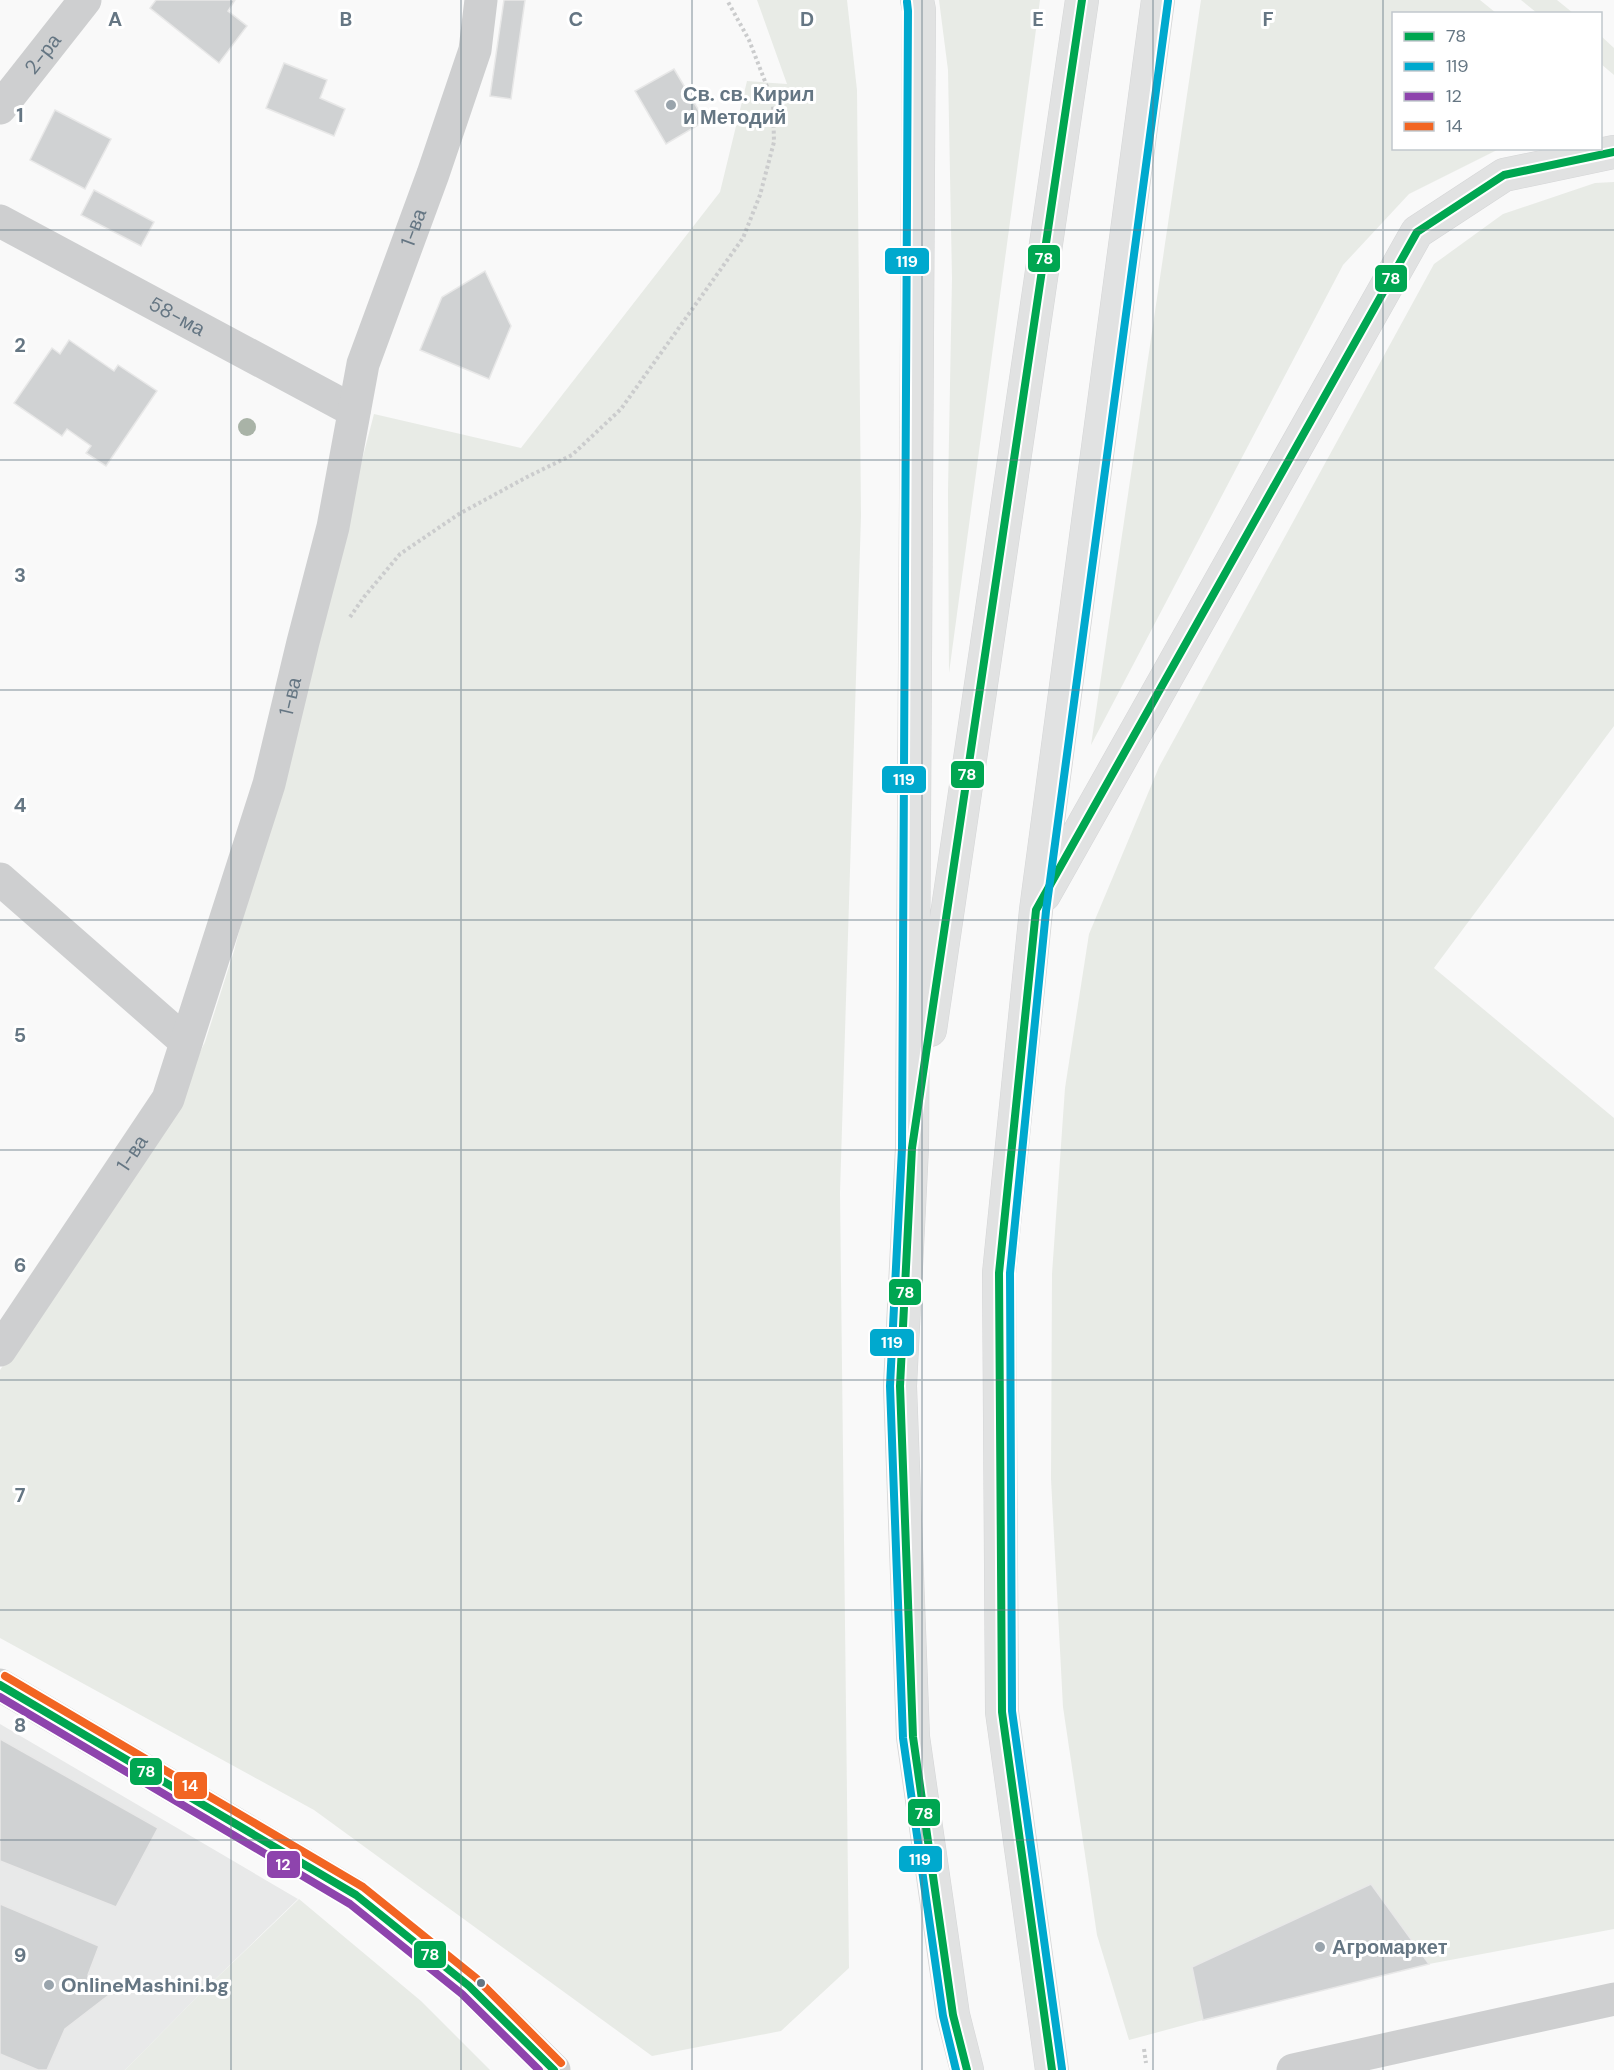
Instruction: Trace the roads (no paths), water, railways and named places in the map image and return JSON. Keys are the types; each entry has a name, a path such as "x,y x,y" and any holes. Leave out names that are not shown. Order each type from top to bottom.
{"main road":[{"path":"917,0 919,22 912,1148 900,1386 913,1737 953,2015 967,2070"},
{"path":"912,1148 1082,0"},
{"path":"1052,2070 1002,1712 999,1273 1036,910 1158,0"},
{"path":"1036,910 1417,232 1504,175 1614,152"}],"street":[{"name":"2-ра","path":"0,108 85,0"},
{"name":"1-ва","path":"0,1350 168,1099 269,784 333,527 363,364 433,174 475,50 481,0"},
{"name":"58-ма","path":"0,221 354,411"},
{"path":"0,879 186,1042"},
{"path":"0,1685 356,1895 470,1986 554,2070"},
{"path":"1293,2070 1614,1999"}],"place":[{"name":"Св. св. Кирил и Методий","path":"671,105"},
{"name":"Агромаркет","path":"1320,1947"},
{"name":"ОnlineMashini.bg","path":"49,1985"}]}
